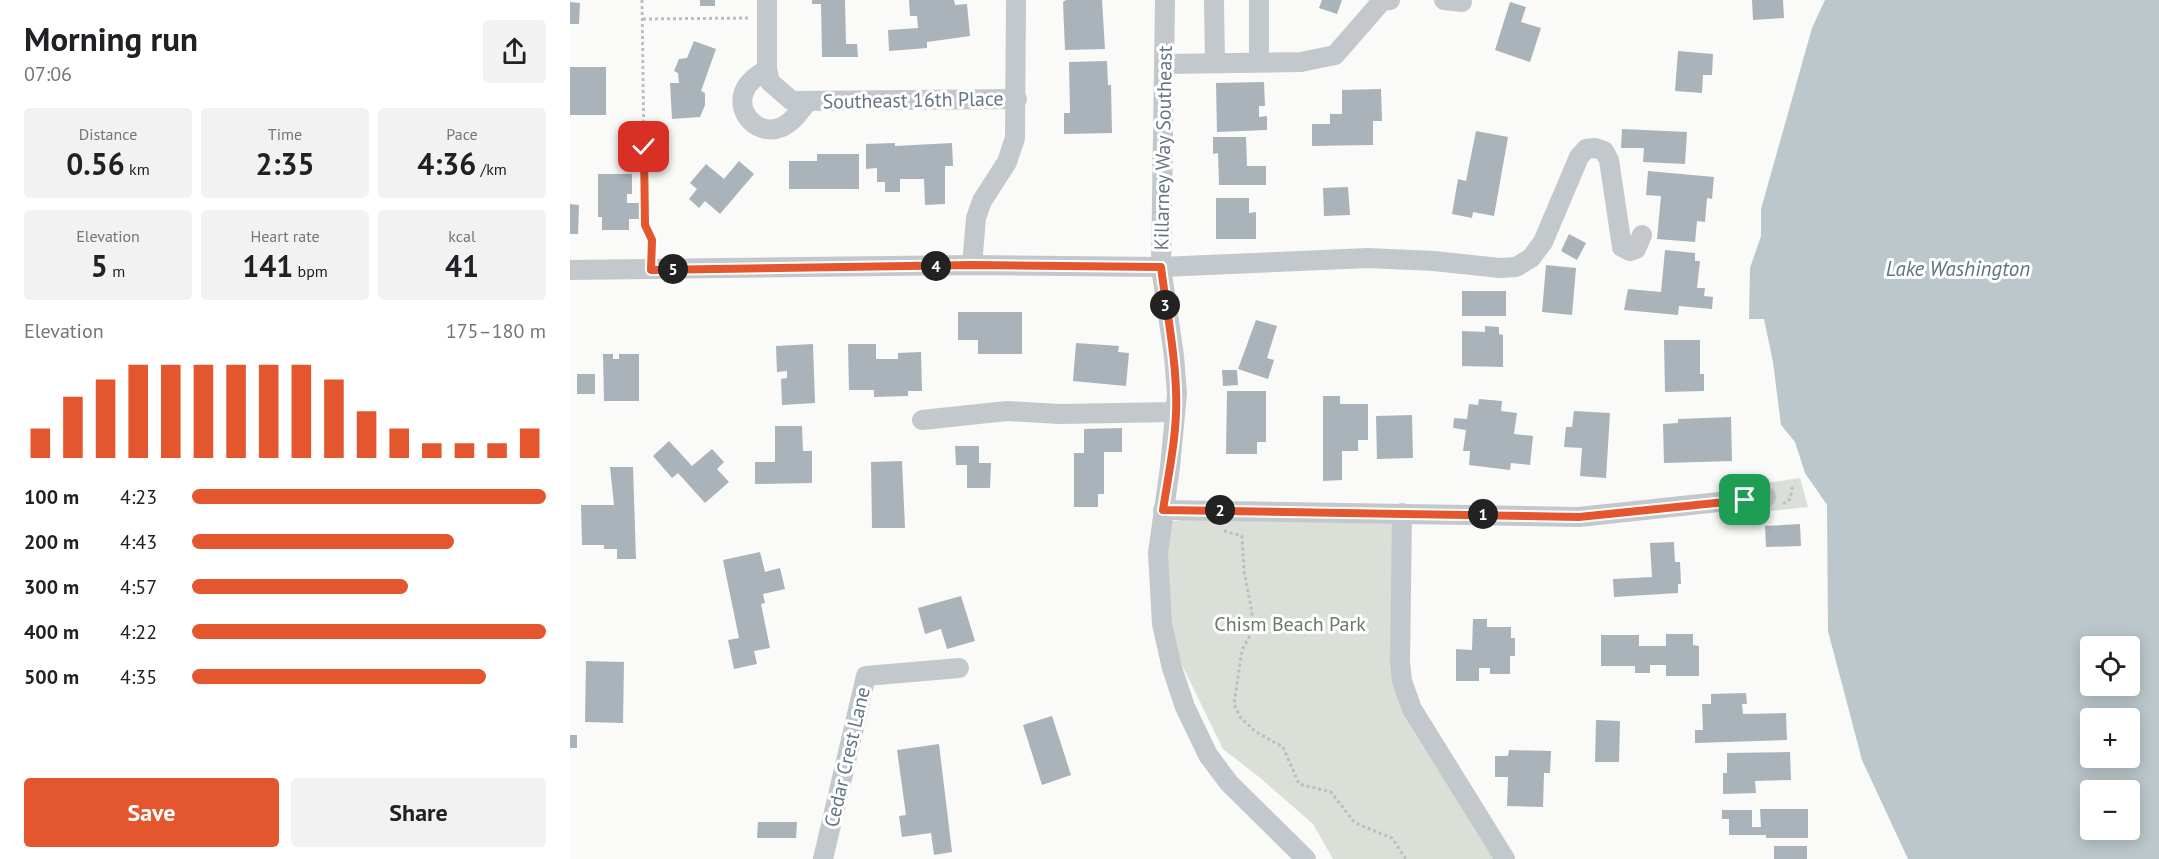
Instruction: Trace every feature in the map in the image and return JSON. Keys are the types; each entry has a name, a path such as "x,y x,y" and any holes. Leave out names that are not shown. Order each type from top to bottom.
{"street":[{"path":"972,265 976,219 982,201 1012,151 1017,99 1016,0"},
{"name":"Killarney Way Southeast","path":"1165,0 1161,267 1174,356 1175,412 1158,553 1162,624 1172,668 1185,707 1208,755 1229,783 1306,859"},
{"path":"1214,0 1215,63"},
{"path":"1259,0 1259,62"},
{"path":"1164,64 1301,62 1335,55 1382,1 1390,0"},
{"path":"767,9 767,69"},
{"name":"Southeast 16th Place","path":"808,101 787,124 780,128 763,129 750,120 742,106 744,91 748,84 767,69 770,82 792,101 1017,99"},
{"path":"570,270 972,265 1161,267 1379,258 1500,268 1516,267 1531,258 1543,242 1579,157 1586,149 1596,148 1604,151 1609,160 1622,247 1630,251 1636,249 1642,235"},
{"path":"922,420 1007,411 1060,414 1175,412"},
{"path":"1163,510 1579,517 1766,497"},
{"path":"1402,513 1400,662 1404,690 1412,709 1504,859"},
{"name":"Cedar Crest Lane","path":"823,859 866,676 959,668"}],"path":[{"path":"642,0 645,225 652,240 651,270"},
{"path":"642,19 767,9"},
{"path":"1213,531 1224,531 1242,536 1244,549 1244,571 1250,591 1252,632 1242,650 1237,677 1234,704 1240,717 1256,732 1283,747 1299,784 1332,792 1355,823 1392,838 1406,859"}],"green space":[{"path":"1800,478 1808,507 1770,511 1767,483"},
{"name":"Chism Beach Park","path":"1180,513 1402,513 1402,681 1503,859 1333,859 1313,824 1223,749 1161,622 1169,521 1179,521"}],"water":[{"name":"Lake Washington","path":"1825,0 2159,0 2159,859 1908,859 1862,760 1828,631 1827,505 1805,473 1795,442 1781,425 1773,362 1764,319 1749,319 1750,268 1761,236 1761,209 1812,28"}],"building":[{"path":"700,0 715,0 715,6 700,6"},
{"path":"812,0 845,0 846,44 857,44 858,57 822,57 821,4 812,4"},
{"path":"909,0 954,0 955,5 967,4 970,36 927,42 927,48 889,51 888,30 918,28 917,16 910,16"},
{"path":"1066,0 1102,0 1105,49 1065,50 1063,2"},
{"path":"1322,0 1342,0 1337,14 1319,8"},
{"path":"1752,0 1783,0 1784,18 1753,20"},
{"path":"570,2 580,3 579,24 570,24"},
{"path":"1510,2 1526,7 1521,22 1541,28 1530,62 1495,50"},
{"path":"694,41 716,49 701,91 705,93 705,105 700,117 672,119 670,83 679,83 678,73 674,71 679,59 687,58"},
{"path":"1678,51 1713,54 1712,75 1703,75 1702,93 1675,91"},
{"path":"1107,61 1108,85 1111,85 1112,133 1064,134 1064,113 1070,113 1069,62"},
{"path":"570,67 606,67 606,115 570,115"},
{"path":"1264,82 1265,106 1259,106 1259,117 1267,116 1267,130 1217,132 1216,83"},
{"path":"1381,89 1382,121 1373,121 1373,145 1312,146 1312,124 1330,124 1330,114 1342,114 1342,90"},
{"path":"1622,129 1687,132 1685,164 1643,162 1644,148 1621,148"},
{"path":"1476,131 1508,137 1494,216 1473,212 1472,218 1452,214 1458,179 1466,181"},
{"path":"1213,137 1246,137 1247,166 1266,166 1266,185 1219,185 1218,153 1213,154"},
{"path":"895,143 895,146 952,143 953,166 945,166 945,204 925,205 924,179 900,179 900,192 885,192 885,182 877,182 877,168 866,169 866,144"},
{"path":"817,154 859,154 859,189 789,189 789,161 817,161"},
{"path":"739,161 754,174 720,214 705,201 699,208 689,199 697,189 690,183 706,164 724,179"},
{"path":"1648,171 1714,177 1712,199 1707,198 1705,222 1697,221 1695,242 1657,239 1661,196 1646,195"},
{"path":"598,174 632,174 632,194 627,194 627,203 640,203 640,219 629,219 629,230 602,230 602,217 598,217"},
{"path":"1348,187 1350,215 1324,216 1323,188"},
{"path":"1216,198 1249,198 1249,213 1256,212 1256,239 1216,239"},
{"path":"570,204 579,205 578,234 570,234"},
{"path":"1569,234 1586,243 1577,260 1561,251"},
{"path":"1665,250 1695,253 1695,261 1700,261 1697,288 1705,288 1704,296 1713,297 1712,309 1679,306 1678,315 1624,310 1628,289 1661,292"},
{"path":"1546,265 1576,268 1572,315 1542,312"},
{"path":"1462,291 1506,291 1506,316 1462,316"},
{"path":"958,312 1022,312 1022,354 978,354 978,340 958,340"},
{"path":"1256,320 1277,326 1267,358 1274,360 1268,379 1238,369"},
{"path":"1485,326 1499,327 1499,334 1503,335 1503,367 1462,366 1462,331 1485,332"},
{"path":"1664,340 1700,340 1700,374 1704,374 1704,391 1665,392"},
{"path":"1076,343 1119,346 1118,352 1129,353 1126,386 1073,381"},
{"path":"813,344 815,403 782,405 781,379 787,378 787,371 777,372 776,346"},
{"path":"848,344 876,344 876,359 898,359 898,353 921,352 922,391 908,391 908,396 874,397 874,390 849,390"},
{"path":"603,354 613,354 613,359 619,359 619,354 639,354 639,401 604,401"},
{"path":"1222,370 1237,370 1238,385 1223,386"},
{"path":"577,374 595,374 595,394 577,394"},
{"path":"1227,391 1266,391 1266,442 1257,442 1257,454 1226,454"},
{"path":"1323,396 1340,396 1340,404 1368,404 1368,440 1358,440 1358,451 1342,451 1342,480 1323,481"},
{"path":"1479,399 1502,401 1501,411 1517,413 1514,434 1533,436 1530,465 1511,463 1510,470 1469,465 1470,451 1463,451 1466,430 1453,428 1454,418 1467,419 1469,404 1478,405"},
{"path":"1574,411 1610,413 1606,478 1580,476 1582,448 1564,447 1566,427 1572,427"},
{"path":"1412,415 1413,458 1377,459 1376,416"},
{"path":"1731,417 1732,461 1664,463 1663,424 1678,423 1678,419"},
{"path":"775,426 802,426 803,451 812,451 812,483 755,484 755,462 775,462"},
{"path":"1122,428 1122,452 1104,452 1104,494 1098,494 1098,507 1074,507 1074,453 1084,453 1084,429"},
{"path":"669,441 692,466 712,449 724,462 717,469 729,482 705,503 678,473 672,478 653,456"},
{"path":"955,446 979,446 979,463 991,463 990,488 967,488 967,465 956,465"},
{"path":"902,461 905,528 872,528 871,462"},
{"path":"610,467 633,467 636,559 617,559 617,549 604,549 604,545 582,545 581,505 614,505"},
{"path":"1800,524 1801,546 1766,547 1765,526"},
{"path":"1674,542 1675,562 1680,562 1681,584 1678,584 1678,593 1614,597 1613,579 1652,577 1650,543"},
{"path":"760,552 765,572 780,568 785,589 763,594 765,603 761,604 770,648 754,651 757,664 734,669 728,640 739,638 723,560"},
{"path":"961,596 975,641 947,649 941,629 925,634 918,608"},
{"path":"1473,619 1487,619 1487,627 1511,627 1511,638 1515,638 1515,656 1510,656 1510,674 1490,674 1490,668 1479,668 1479,681 1456,681 1456,649 1472,650"},
{"path":"1666,634 1693,634 1693,645 1699,646 1699,676 1666,676 1666,665 1650,665 1650,673 1635,673 1635,666 1601,666 1601,635 1639,635 1639,646 1666,646"},
{"path":"586,661 624,662 623,723 585,722"},
{"path":"1746,693 1747,704 1742,704 1743,714 1786,713 1787,740 1695,743 1695,730 1703,730 1702,704 1711,704 1711,694"},
{"path":"1052,716 1071,775 1042,785 1023,725"},
{"path":"1596,720 1620,721 1619,762 1595,762"},
{"path":"570,735 577,735 577,748 570,748"},
{"path":"939,744 952,852 934,855 931,833 902,837 899,816 906,815 897,750"},
{"path":"1509,750 1551,751 1550,773 1544,773 1543,807 1507,806 1508,777 1495,777 1495,756 1508,756"},
{"path":"1790,752 1791,780 1755,781 1756,793 1723,794 1723,773 1727,773 1727,753"},
{"path":"1760,809 1808,809 1808,838 1729,835 1729,819 1722,819 1722,810 1752,810 1752,827 1761,827"},
{"path":"758,822 797,822 796,838 757,838"},
{"path":"1774,846 1807,846 1807,859 1774,859"}],"route":[{"path":"644,147 645,228 652,240 651,270 972,265 1161,267 1177,394 1163,510 1579,517 1745,500"}]}
